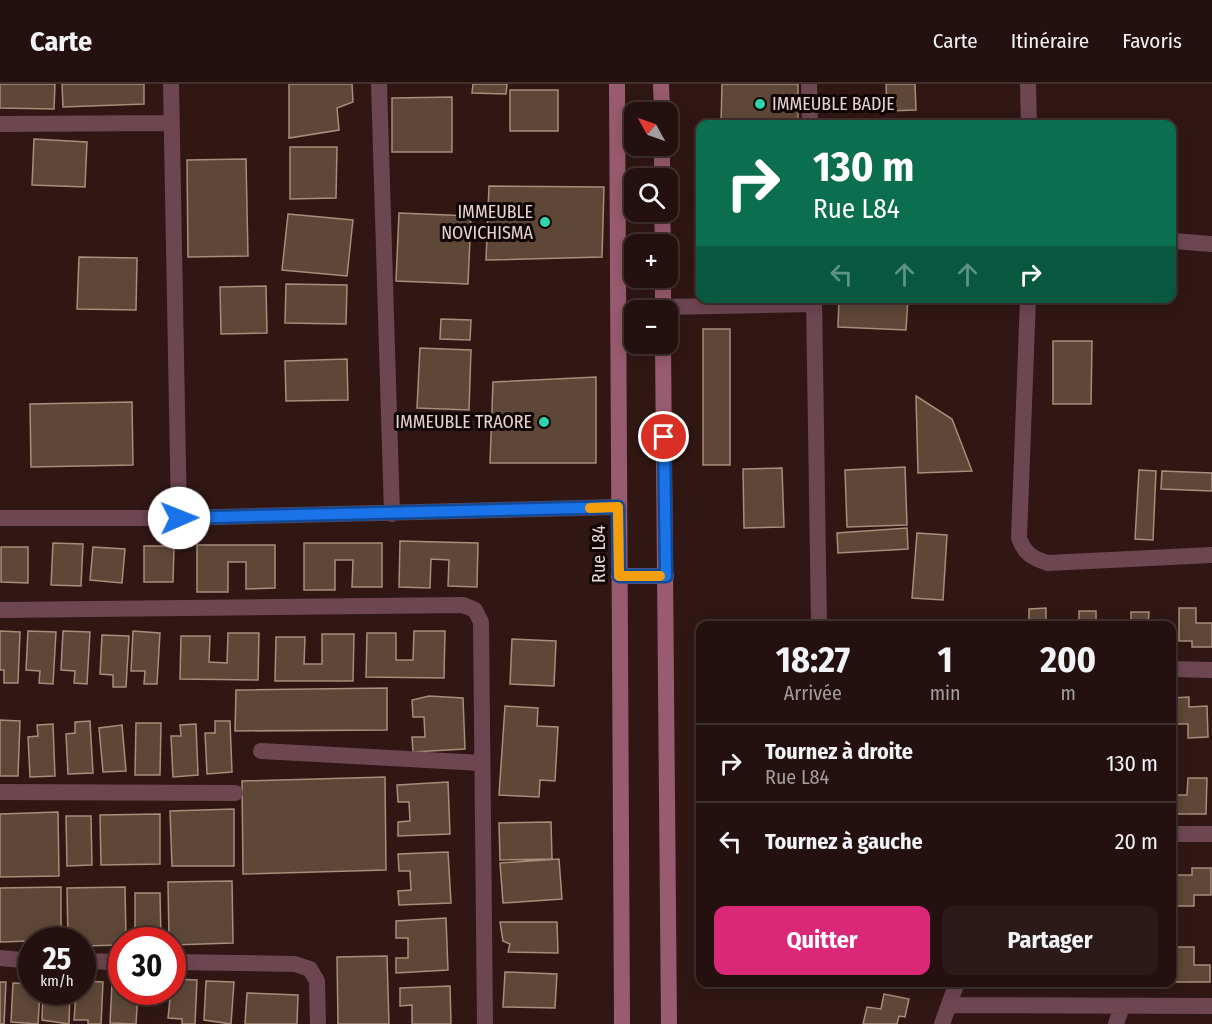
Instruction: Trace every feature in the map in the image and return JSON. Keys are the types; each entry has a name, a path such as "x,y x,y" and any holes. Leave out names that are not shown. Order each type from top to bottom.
{"main road":[{"name":"Rue L84","path":"617,84 622,1024"},
{"path":"661,84 662,102"},
{"path":"663,354 669,1024"},
{"path":"619,576 666,576"}],"street":[{"path":"171,84 179,518"},
{"path":"379,84 392,514"},
{"path":"809,84 810,120"},
{"path":"1028,84 1029,120"},
{"path":"0,124 172,123"},
{"path":"1176,241 1212,244"},
{"path":"678,308 776,303"},
{"path":"814,303 819,621"},
{"path":"1028,303 1019,538 1024,551 1035,559 1048,563 1212,555"},
{"path":"0,518 179,518 618,507"},
{"path":"0,610 463,605 475,610 481,622 485,1024"},
{"path":"1176,669 1212,670"},
{"path":"261,751 482,763"},
{"path":"0,792 235,793"},
{"path":"1176,834 1212,834"},
{"path":"0,958 18,960"},
{"path":"186,962 294,964 310,969 317,981 318,1024"},
{"path":"942,1024 955,987"},
{"path":"948,1005 1212,1006"},
{"path":"1116,1024 1122,1006"}],"building":[{"path":"0,84 55,84 54,109 0,108"},
{"path":"62,84 144,84 144,104 63,107"},
{"path":"289,84 352,84 353,102 337,108 339,130 289,138"},
{"path":"473,84 507,84 506,94 472,93"},
{"name":"IMMEUBLE BADJE","path":"722,84 798,84 798,120 721,120"},
{"path":"886,84 915,84 916,110 887,111"},
{"path":"510,90 558,90 558,131 510,131"},
{"path":"452,97 452,152 392,152 392,98"},
{"path":"34,139 87,142 85,187 32,185"},
{"path":"290,147 337,147 336,198 290,199"},
{"path":"246,159 248,256 188,257 187,160"},
{"name":"IMMEUBLE NOVICHISMA","path":"489,186 604,187 602,257 486,260"},
{"path":"399,213 471,216 468,284 396,281"},
{"path":"288,214 353,220 347,276 282,270"},
{"path":"79,257 137,258 136,310 77,309"},
{"path":"286,284 347,285 346,324 285,323"},
{"path":"266,286 267,333 221,334 220,287"},
{"path":"839,303 908,303 906,330 838,327"},
{"path":"441,319 471,320 470,340 440,339"},
{"path":"703,329 730,329 730,465 703,465"},
{"path":"1053,341 1092,341 1091,404 1053,404"},
{"path":"420,348 471,350 469,410 417,408"},
{"path":"347,359 348,400 286,401 285,361"},
{"name":"IMMEUBLE TRAORE","path":"596,377 596,463 490,463 493,382"},
{"path":"916,396 952,419 972,471 918,473"},
{"path":"132,402 133,465 31,467 30,404"},
{"path":"905,467 907,525 847,527 845,470"},
{"path":"782,468 784,527 744,528 743,469"},
{"path":"1139,470 1156,471 1153,540 1135,539"},
{"path":"1162,471 1212,473 1212,491 1161,489"},
{"path":"907,528 908,549 838,553 837,533"},
{"path":"917,533 947,535 943,600 912,598"},
{"path":"400,541 478,543 477,587 448,586 449,560 431,559 430,588 399,587"},
{"path":"53,543 83,544 81,586 51,585"},
{"path":"304,543 382,543 382,587 352,587 353,560 335,560 335,590 304,590"},
{"path":"197,545 275,545 275,588 246,589 246,562 228,562 228,592 197,592"},
{"path":"144,546 174,546 173,582 144,582"},
{"path":"1,547 28,547 28,583 1,582"},
{"path":"93,547 125,549 122,583 90,580"},
{"path":"1046,608 1046,621 1029,621 1029,609"},
{"path":"1179,608 1196,608 1196,623 1212,623 1212,647 1192,647 1192,641 1179,641"},
{"path":"1079,611 1096,611 1096,621 1079,621"},
{"path":"1131,612 1149,612 1148,621 1131,621"},
{"path":"0,631 20,632 18,683 4,683 4,670 0,670"},
{"path":"28,631 56,632 53,684 39,683 40,671 26,670"},
{"path":"63,631 90,632 87,684 74,683 75,671 61,670"},
{"path":"133,631 160,633 157,684 144,684 145,671 131,671"},
{"path":"414,631 445,631 444,678 366,677 367,633 396,633 396,660 413,660"},
{"path":"228,633 259,633 258,680 180,679 181,636 210,636 209,662 227,663"},
{"path":"322,634 354,634 353,681 275,681 276,637 305,637 304,664 322,664"},
{"path":"102,635 129,636 126,687 113,687 113,675 100,674"},
{"path":"512,639 556,641 554,686 510,684"},
{"path":"387,688 387,730 235,731 236,690"},
{"path":"429,696 463,698 465,749 413,752 412,737 425,737 424,717 413,717 412,700"},
{"path":"1189,697 1189,707 1207,706 1208,737 1188,738 1188,724 1176,724 1176,698"},
{"path":"505,706 538,708 537,726 558,727 555,781 540,780 539,797 499,795"},
{"path":"0,720 20,721 18,776 0,776"},
{"path":"90,721 93,773 68,774 66,734 75,733 75,722"},
{"path":"215,721 230,721 232,772 207,774 205,733 215,733"},
{"path":"136,723 161,723 160,775 135,775"},
{"path":"53,724 55,776 30,777 28,737 38,736 37,725"},
{"path":"196,724 198,775 173,777 171,736 181,736 180,725"},
{"path":"122,725 126,771 103,772 99,728"},
{"path":"385,777 386,870 243,874 242,781"},
{"path":"1188,778 1207,778 1206,814 1176,814 1176,795 1187,795"},
{"path":"448,782 450,834 398,836 398,822 410,821 409,802 398,802 397,785"},
{"path":"234,809 234,866 172,866 170,811"},
{"path":"58,812 59,876 0,877 0,814"},
{"path":"160,814 160,864 101,865 100,815"},
{"path":"66,816 91,816 92,865 67,866"},
{"path":"551,822 552,859 500,860 499,823"},
{"path":"448,852 451,903 399,905 398,891 411,890 410,871 399,871 398,854"},
{"path":"559,859 562,899 503,903 500,863"},
{"path":"1192,868 1211,868 1211,895 1194,895 1194,906 1176,906 1177,875 1192,875"},
{"path":"232,881 233,943 186,945 186,927 169,927 168,882"},
{"path":"61,887 61,927 18,927 18,941 0,942 0,888"},
{"path":"125,887 126,927 108,927 108,945 96,946 96,927 68,927 67,888"},
{"path":"135,893 160,893 161,927 135,927"},
{"path":"446,918 448,970 396,973 396,958 408,958 408,938 396,938 396,921"},
{"path":"500,922 557,922 558,953 508,952 510,944 503,941"},
{"path":"1176,947 1194,947 1194,965 1210,965 1210,982 1176,982"},
{"path":"387,956 389,1024 338,1024 337,957"},
{"path":"505,972 557,974 555,1008 503,1007"},
{"path":"186,980 197,980 195,1024 182,1024 182,1019 168,1018 169,1005 186,1005"},
{"path":"206,981 234,982 231,1024 204,1020"},
{"path":"0,982 6,982 4,1024 0,1024"},
{"path":"96,982 103,982 101,1024 88,1024 88,1020 74,1020 75,1005 96,1005"},
{"path":"13,983 18,983 18,1005 39,1005 38,1024 11,1022"},
{"path":"450,986 451,1024 412,1024 412,1005 400,1006 400,988"},
{"path":"247,993 298,995 297,1024 245,1024"},
{"path":"884,994 909,999 905,1017 899,1016 897,1024 863,1024 867,1007 881,1009"},
{"path":"43,1005 70,1005 69,1024 42,1020"},
{"path":"111,1005 137,1005 136,1024 110,1023"}],"slow traffic":[{"path":"590,508 618,507 619,576 660,576"}],"place":[{"name":"IMMEUBLE BADJE","path":"760,104"},
{"name":"IMMEUBLE NOVICHISMA","path":"545,222"},
{"name":"IMMEUBLE TRAORE","path":"544,422"}],"route":[{"path":"179,518 618,507 619,576 666,576 664,437"}]}
